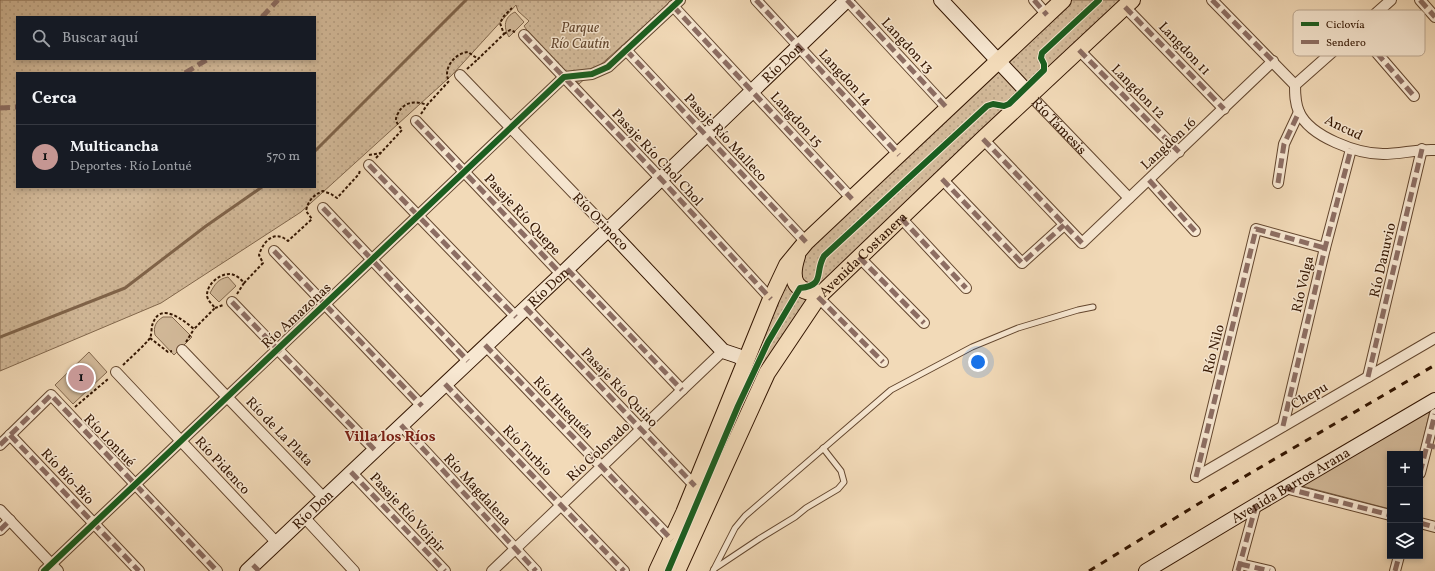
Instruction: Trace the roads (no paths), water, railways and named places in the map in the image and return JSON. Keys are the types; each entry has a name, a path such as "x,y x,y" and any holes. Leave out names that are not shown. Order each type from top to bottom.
{"main road":[{"path":"657,571 695,486 745,361 787,264 802,247 852,199 1063,0"},
{"name":"Avenida Costanera","path":"677,571 686,555 767,373 820,295 1128,3"},
{"path":"802,247 794,266 794,276 796,282 800,288 807,292 820,295"}],"street":[{"name":"Langdon 14","path":"756,0 899,155"},
{"name":"Río Don","path":"253,569 304,517 706,136 847,0"},
{"name":"Langdon 13","path":"847,0 948,109"},
{"name":"Río Támesis","path":"941,0 1129,198"},
{"path":"1034,0 1048,15"},
{"path":"1212,0 1295,85 1295,98 1299,112 1284,144 1278,183"},
{"path":"1380,10 1391,0"},
{"path":"1420,0 1435,17"},
{"path":"564,77 592,74 608,67 676,3"},
{"name":"Langdon 15","path":"676,3 752,91 852,199"},
{"name":"Langdon 11","path":"1128,3 1224,109"},
{"name":"Pasaje Río Chol Chol","path":"524,35 660,178 771,299"},
{"name":"Pasaje Río Malleco","path":"626,50 706,136 802,247"},
{"name":"Langdon 12","path":"1079,50 1179,152"},
{"path":"1295,85 1328,56"},
{"path":"1379,56 1414,96"},
{"name":"Langdon 16","path":"1064,225 1082,243 1273,62"},
{"name":"Río Orinoco","path":"460,75 723,351 738,356 745,361"},
{"name":"Río Amazonas","path":"51,569 94,524 564,77"},
{"name":"Ancud","path":"1299,112 1314,128 1334,141 1351,149 1368,153 1385,154 1422,149 1435,150"},
{"name":"Pasaje Río Quepe","path":"416,121 464,172 682,390"},
{"path":"942,179 1022,264 1064,225 983,139"},
{"name":"Río Volga","path":"1283,426 1351,149"},
{"name":"Río Danuvio","path":"1368,377 1422,149"},
{"name":"Pasaje Río Quino","path":"365,164 642,429 695,486"},
{"path":"1149,180 1195,231"},
{"path":"323,208 468,361"},
{"path":"901,218 966,288"},
{"name":"Río Nilo","path":"1196,477 1256,229 1326,248"},
{"path":"274,251 422,406"},
{"path":"859,257 924,323"},
{"path":"820,295 883,362"},
{"name":"Pasaje Río Voipir","path":"232,302 375,450"},
{"name":"Chepu","path":"1196,477 1435,338"},
{"name":"Río Huequén","path":"485,346 672,540"},
{"name":"Río de La Plata","path":"182,350 324,498"},
{"name":"Río Colorado","path":"492,571 723,351"},
{"name":"Río Pidenco","path":"116,372 277,543"},
{"name":"Río Turbio","path":"445,384 624,571"},
{"name":"Río Lontué","path":"10,435 51,395 217,571"},
{"name":"Avenida Barros Arana","path":"1146,571 1435,400"},
{"path":"1423,466 1431,446 1435,414"},
{"name":"Río Magdalena","path":"401,425 536,571"},
{"path":"0,445 10,435"},
{"name":"Río Bío-Bío","path":"10,435 139,571"},
{"name":"Pasaje Río Voipir","path":"352,472 445,571"},
{"path":"1285,488 1387,514"},
{"path":"1256,505 1239,567 1270,571"},
{"path":"0,510 51,569"},
{"path":"304,517 354,571"},
{"path":"0,530 10,520"},
{"path":"1423,524 1435,527"},
{"path":"1395,571 1398,559"}],"lane":[{"path":"713,570 735,528 745,516 891,390 972,347 1018,328 1093,307"},
{"path":"713,570 795,517 806,508 838,489 844,482 841,471 823,448"}],"waterway":[{"path":"316,150 466,0"},
{"path":"0,337 125,288 206,226 261,188"}],"railway":[{"path":"1089,571 1203,501 1435,365"}],"place":[{"name":"Multicancha","path":"81,378"}],"district":[{"name":"Villa los Ríos","path":"390,436"}],"park label":[{"name":"Parque Río Cautín","path":"580,36"}]}
